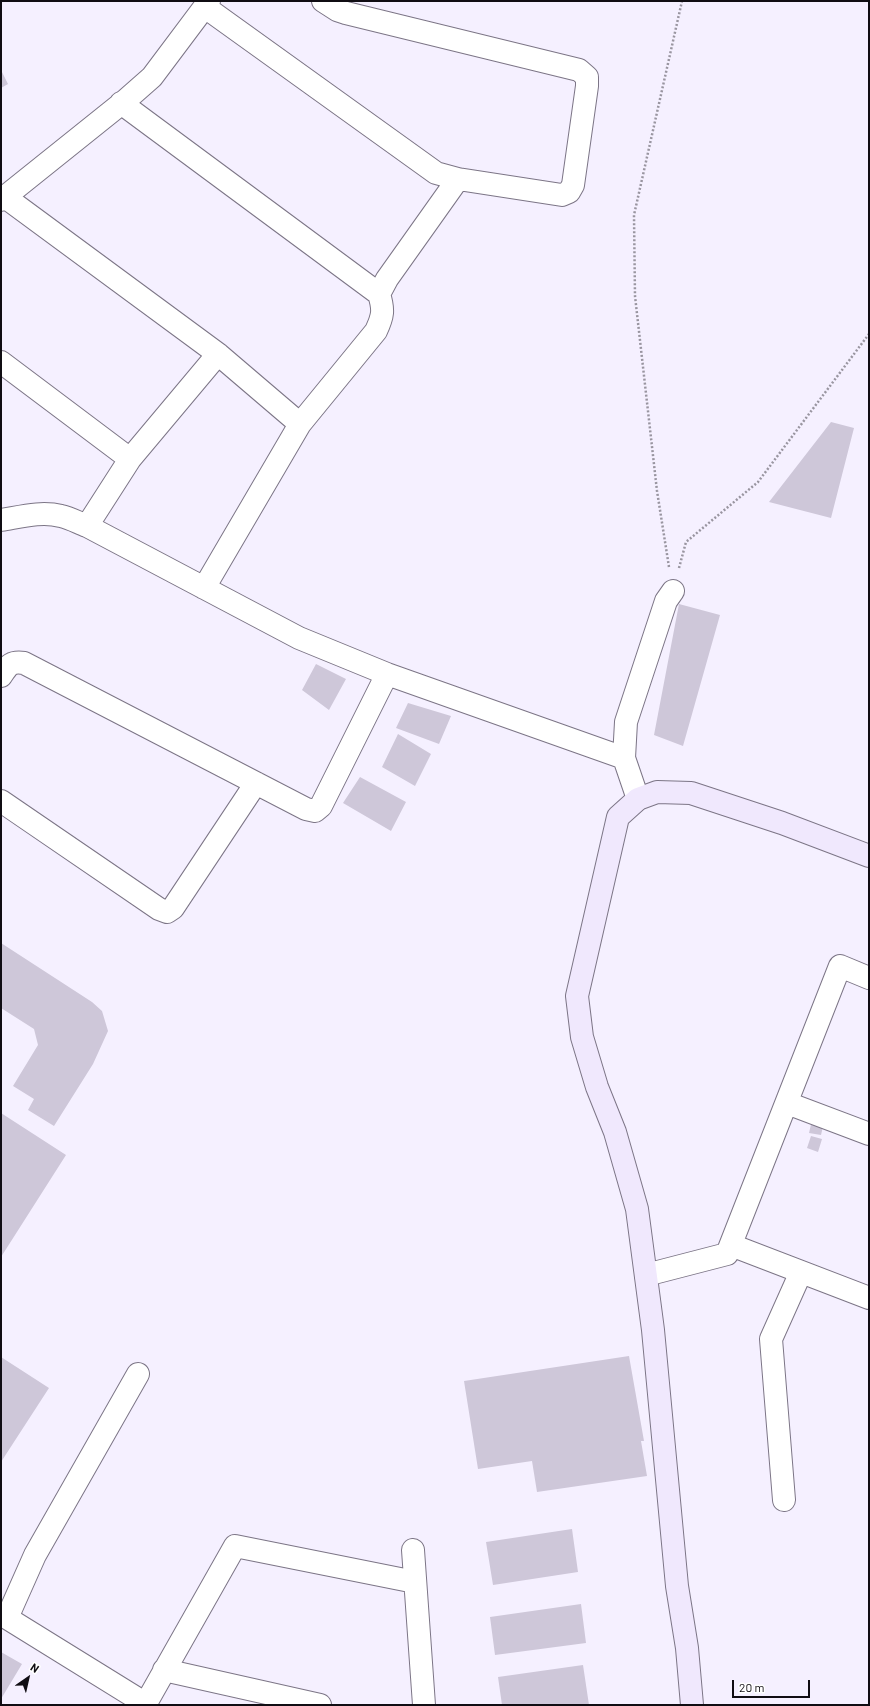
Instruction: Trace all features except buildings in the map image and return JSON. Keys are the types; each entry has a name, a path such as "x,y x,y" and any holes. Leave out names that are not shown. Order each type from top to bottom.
{"street":[{"path":"300,424 218,354 3,199 152,76 207,4 429,169 443,176 458,179 562,195 569,192 573,185 587,86 587,77 579,70 346,13 337,10 323,1"},
{"path":"121,103 379,294 382,305 382,317 376,331 300,424 204,588"},
{"path":"379,294 387,279 458,179"},
{"path":"87,526 130,458 218,354"},
{"path":"1,362 130,458"},
{"path":"1,520 34,515 48,515 60,516 87,526 299,638 387,674 624,758"},
{"path":"638,799 624,758 626,722 666,601 673,591"},
{"path":"1,676 9,664 16,662 24,663 306,809 315,811 321,806 387,674"},
{"path":"1,801 159,909 167,912 173,908 256,783"},
{"path":"692,1705 687,1648 677,1586 653,1330 637,1209 615,1132 597,1086 582,1037 577,996 618,817 638,799 657,792 691,793 782,823 869,856"},
{"path":"646,1275 727,1254 840,966 869,978"},
{"path":"787,1103 869,1134"},
{"path":"731,1245 869,1298"},
{"path":"784,1500 771,1339 801,1272"},
{"path":"138,1374 35,1555 7,1618 146,1704 235,1546 415,1582"},
{"path":"414,1550 424,1705"},
{"path":"164,1670 320,1705"}],"path":[{"path":"673,591 657,491 635,296 634,215 682,1"},
{"path":"673,591 686,542 758,482 869,334"}]}
